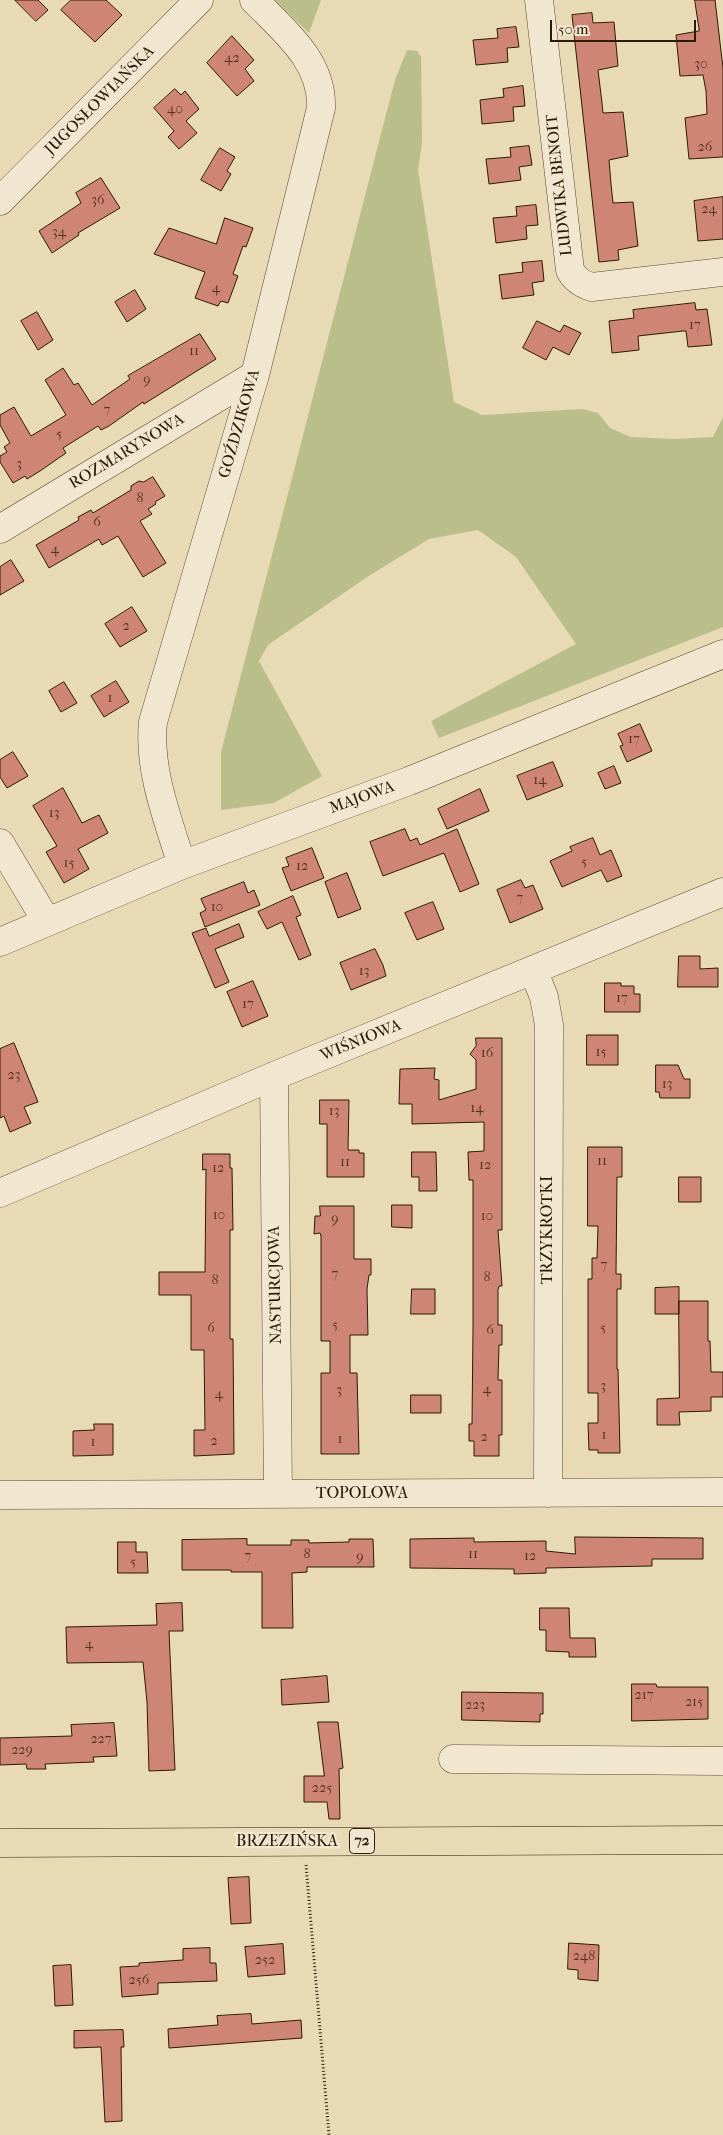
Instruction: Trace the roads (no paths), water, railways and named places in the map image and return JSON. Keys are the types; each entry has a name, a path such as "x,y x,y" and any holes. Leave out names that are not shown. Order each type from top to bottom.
{"main road":[{"name":"BRZEZIŃSKA","path":"0,1843 723,1840"}],"street":[{"name":"JUGOSŁOWIAŃSKA","path":"0,201 199,0"},
{"name":"GOŹDZIKOWA","path":"182,865 155,768 151,741 153,722 254,374 322,102 318,83 309,59 254,0"},
{"name":"LUDWIKA BENOIT","path":"539,0 570,270 574,277 583,284 592,287 723,272"},
{"name":"ROZMARYNOWA","path":"0,529 254,374"},
{"name":"MAJOWA","path":"0,942 182,865 409,781 723,654"},
{"path":"0,844 47,922"},
{"name":"WIŚNIOWA","path":"0,1196 274,1076 723,892"},
{"name":"TRZYKROTKI","path":"533,970 544,997 549,1025 548,1493"},
{"name":"NASTURCJOWA","path":"274,1076 278,1494"},
{"name":"TOPOLOWA","path":"0,1495 723,1492"},
{"path":"453,1759 723,1761"}]}
